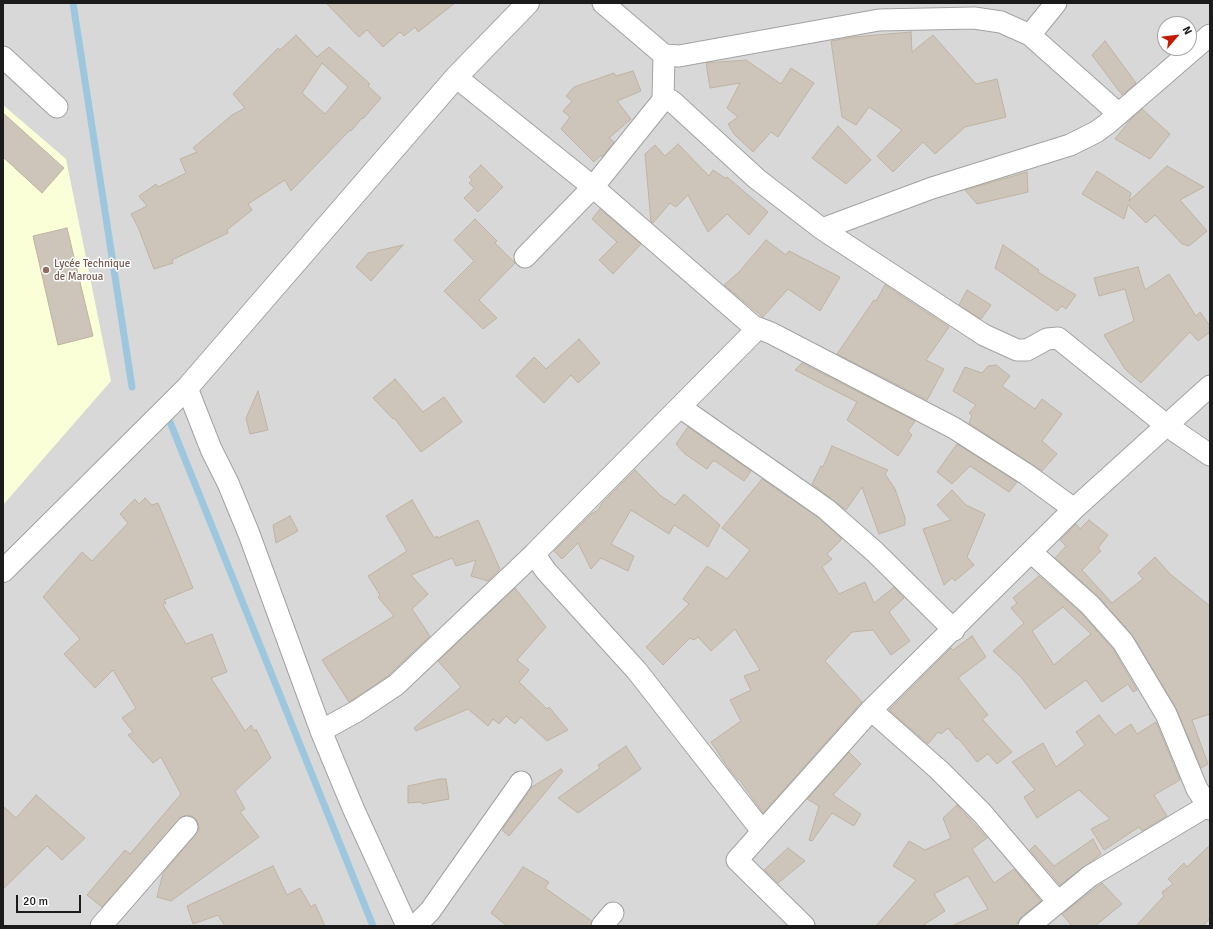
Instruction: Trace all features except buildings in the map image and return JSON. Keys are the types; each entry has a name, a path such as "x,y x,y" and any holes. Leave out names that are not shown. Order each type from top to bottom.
{"street":[{"path":"3,571 187,388 456,77 528,3"},
{"path":"603,3 664,55 695,54 879,20 974,18 1001,22 1030,35 1119,114"},
{"path":"1030,35 1056,3"},
{"path":"822,229 932,188 1070,145 1096,132 1210,36"},
{"path":"525,257 593,187 663,100 664,55"},
{"path":"3,57 57,107"},
{"path":"456,77 593,187 719,298 758,328 771,333 954,428 1026,474 1074,509"},
{"path":"663,100 670,100 674,103 757,179 822,229 984,335 1017,350 1026,350 1047,339 1058,338 1166,425 1210,455"},
{"path":"321,731 357,711 396,685 534,554 758,328"},
{"path":"804,926 737,860 872,710 1074,509 1210,386"},
{"path":"187,388 211,449 228,483 249,534 321,731 353,808 407,926"},
{"path":"680,407 826,509 876,552 954,630"},
{"path":"1029,926 1090,876 1209,808 1197,789 1166,714 1123,642 1090,605 1031,552"},
{"path":"534,554 546,571 637,672 762,831"},
{"path":"872,710 939,770 982,813 1058,902"},
{"path":"415,926 430,911 521,782"},
{"path":"101,926 186,827"}],"shaded area":[{"path":"3,3 1210,3 1210,926 3,926"},
{"name":"Lycée Technique de Maroua","path":"3,105 66,159 111,381 3,505"}],"waterway":[{"path":"73,3 132,387"},
{"path":"170,422 373,926"}],"place":[{"name":"Lycée Technique de Maroua","path":"46,270"}]}
